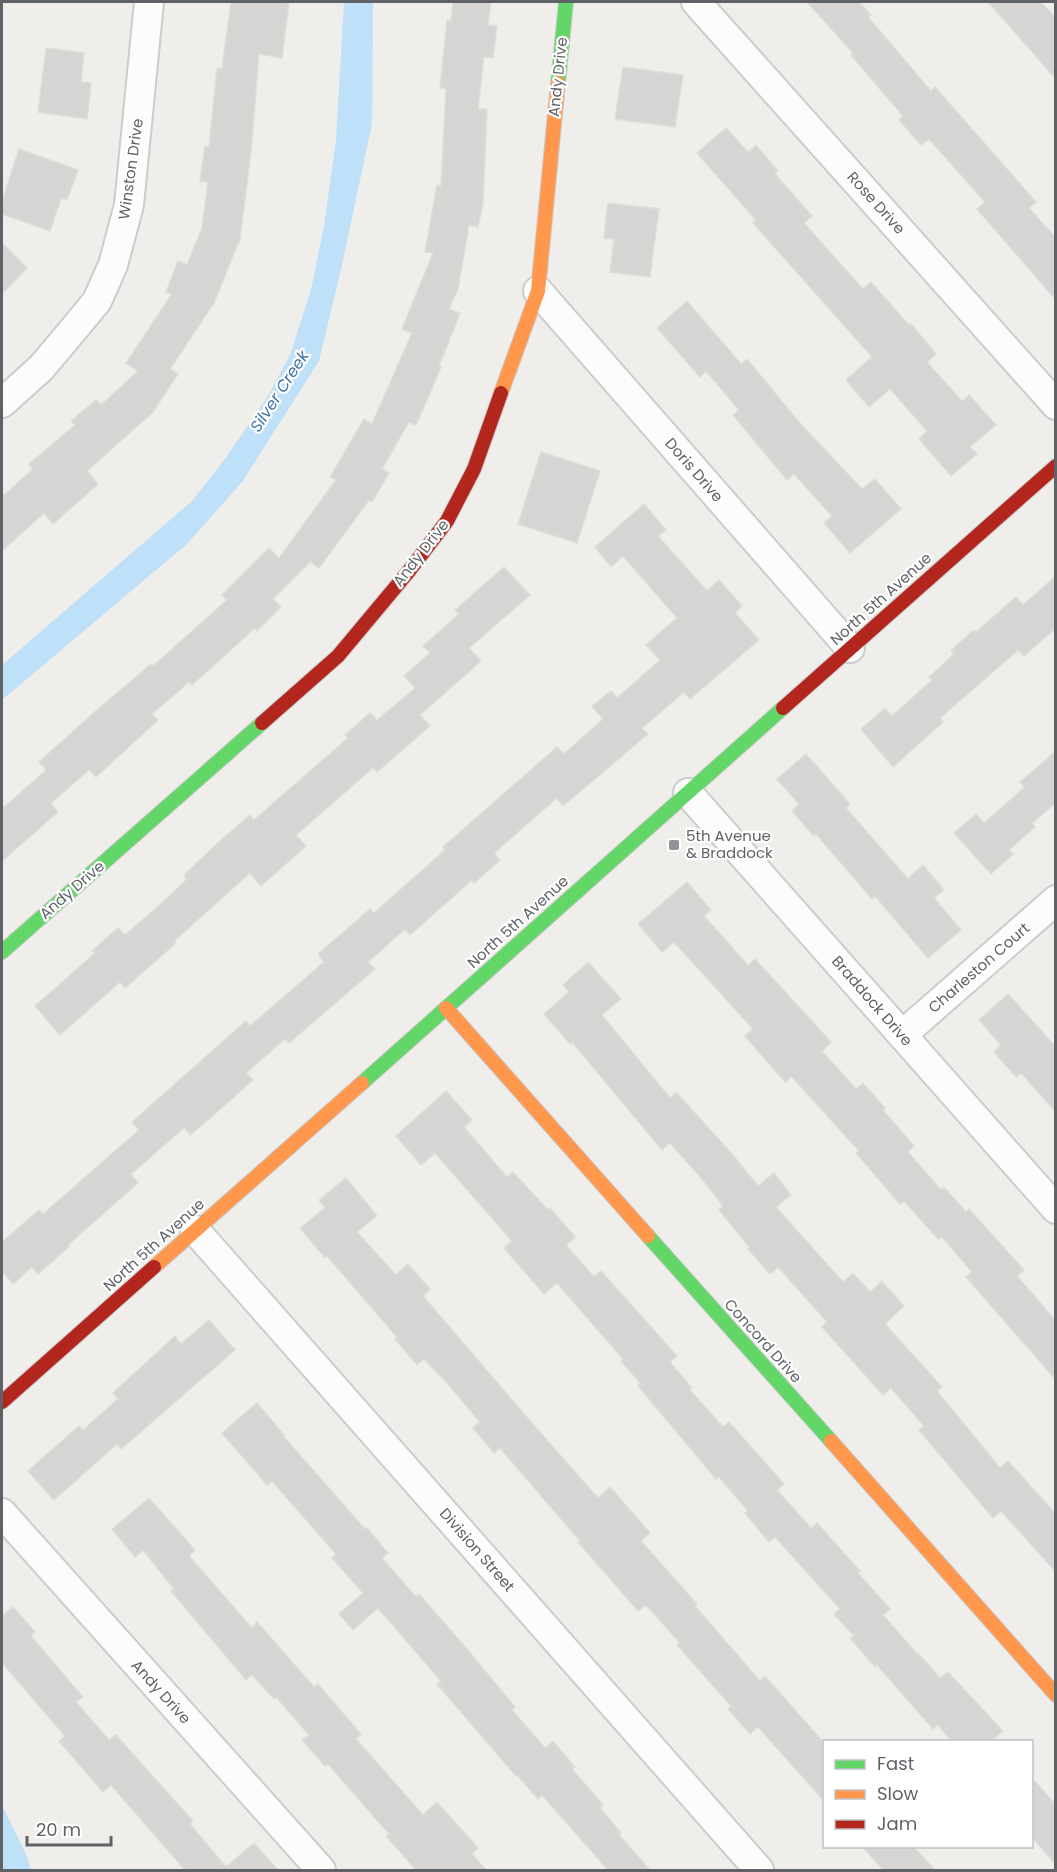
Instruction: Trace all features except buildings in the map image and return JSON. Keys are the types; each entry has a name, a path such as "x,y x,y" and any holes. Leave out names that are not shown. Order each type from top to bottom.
{"street":[{"name":"Winston Drive","path":"2,403 41,368 97,301 112,265 129,205 149,2"},
{"name":"Andy Drive","path":"2,952 338,656 409,571 447,521 474,469 538,291 566,2"},
{"name":"Rose Drive","path":"696,2 1056,405"},
{"name":"Doris Drive","path":"538,291 850,648"},
{"name":"North 5th Avenue","path":"2,1402 1056,466"},
{"name":"Braddock Drive","path":"688,793 1056,1209"},
{"name":"Charleston Court","path":"902,1035 1056,900"},
{"name":"Concord Drive","path":"446,1008 1056,1695"},
{"name":"Division Street","path":"195,1230 759,1870"},
{"name":"Andy Drive","path":"2,1513 321,1870"}],"water":[{"name":"Silver Creek","path":"344,2 373,2 372,124 319,361 242,482 187,544 2,700 2,665 192,501 225,459 268,396 290,355 311,290 324,226 336,140"},
{"path":"2,1805 26,1854 31,1870 2,1870"}],"traffic: fast":[{"path":"558,83 566,2"},
{"path":"362,1083 783,708"},
{"path":"2,952 262,723"},
{"path":"648,1236 831,1441"}],"traffic: slow":[{"path":"501,393 538,291 558,83"},
{"path":"446,1008 648,1236"},
{"path":"154,1267 362,1083"},
{"path":"831,1441 1056,1695"}],"traffic: jam":[{"path":"262,723 338,656 409,571 447,521 474,469 501,393"},
{"path":"783,708 1056,466"},
{"path":"2,1402 154,1267"}],"place":[{"name":"5th Avenue & Braddock","path":"674,845"}]}
